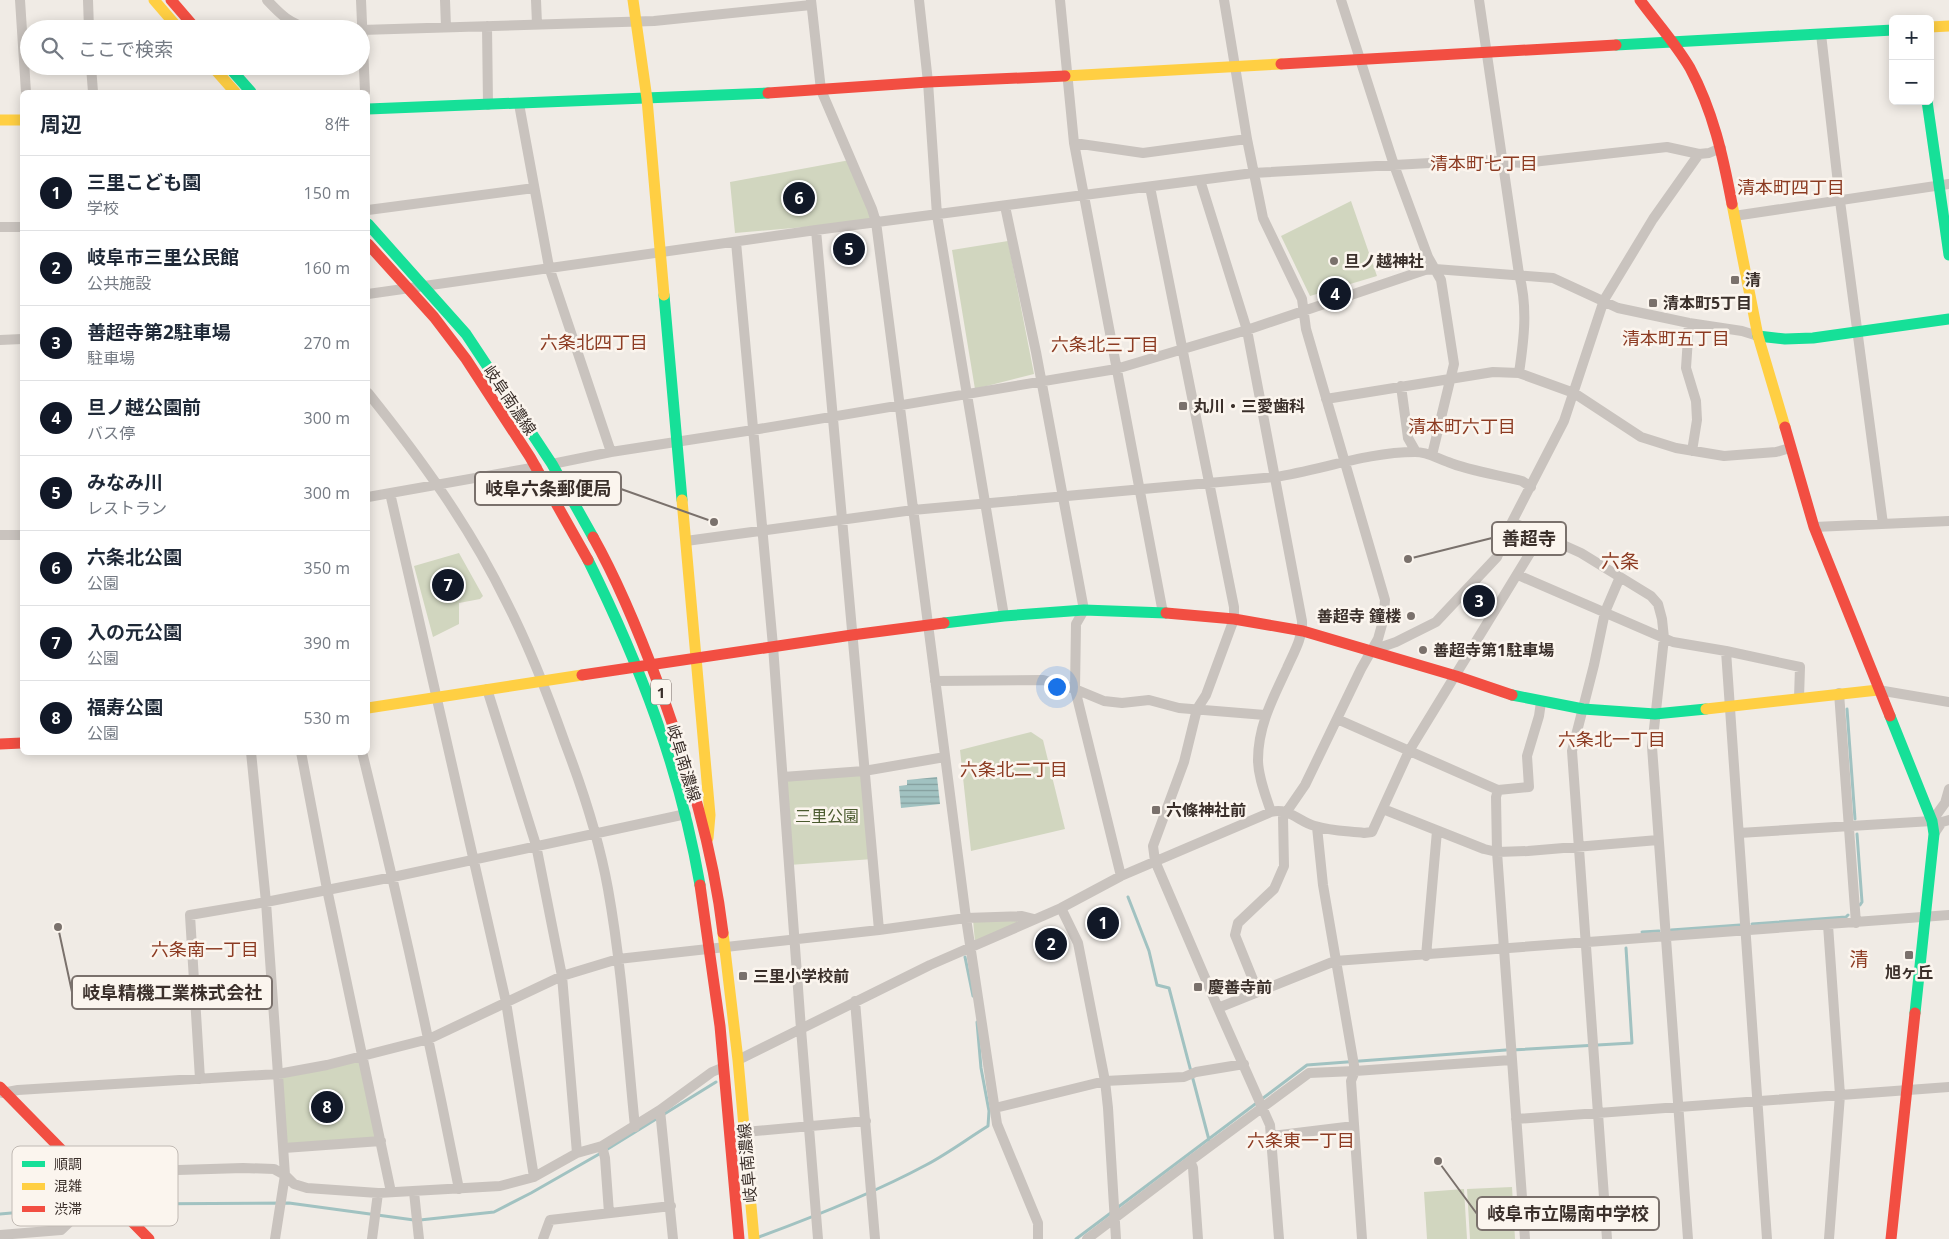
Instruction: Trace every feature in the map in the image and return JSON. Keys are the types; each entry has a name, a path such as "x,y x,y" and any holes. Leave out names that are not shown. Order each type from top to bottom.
{"street":[{"path":"20,0 21,20"},
{"path":"88,0 89,20"},
{"path":"154,0 171,20"},
{"path":"171,0 188,20"},
{"path":"267,0 288,20"},
{"path":"361,0 362,20"},
{"path":"446,0 446,28"},
{"path":"536,0 537,24"},
{"path":"634,0 647,100 697,657 710,815 708,846"},
{"path":"919,0 928,82 937,215 1004,616"},
{"path":"1060,0 1069,76 1074,143 1163,613"},
{"path":"1224,0 1247,139 1263,218 1302,299 1306,329 1385,600 1378,639 1370,650 1305,785 1283,818 1284,866 1274,889 1238,924 1235,935 1258,992"},
{"path":"1341,0 1394,165 1428,257 1441,280 1454,364 1432,455"},
{"path":"1479,0 1526,314 1519,373"},
{"path":"1640,0 1689,67 1709,108 1721,148 1758,336 1814,527 1932,821 1934,834 1891,1239"},
{"path":"370,30 654,22 811,2 821,90 876,222 966,918 996,1124 1038,1223 1038,1239"},
{"path":"487,26 488,105"},
{"path":"1934,28 1949,26"},
{"path":"370,109 647,100 928,82 1487,54 1889,30"},
{"path":"1821,34 1840,201 1884,524"},
{"path":"25,75 26,90"},
{"path":"92,75 93,90"},
{"path":"220,75 233,90"},
{"path":"236,75 249,90"},
{"path":"364,75 365,90"},
{"path":"519,104 548,267 612,452"},
{"path":"1928,105 1944,185 1949,255"},
{"path":"0,120 20,120"},
{"path":"1074,143 1143,153 1247,139"},
{"path":"370,294 816,230 1254,173 1483,160 1523,164 1667,147 1698,154 1709,153 1721,148"},
{"path":"1370,650 1396,642 1436,622 1497,557 1512,522 1564,421 1604,300 1653,219 1698,154"},
{"path":"1200,180 1247,330 1303,630 1265,715 1258,760 1271,812"},
{"path":"1734,216 1944,185"},
{"path":"1150,187 1234,607 1234,619 1206,696 1197,709 1184,762 1153,846 1155,861 1270,1125 1279,1239"},
{"path":"370,210 534,188"},
{"path":"1005,206 1041,382 1084,610 1076,624 1075,689 1120,876"},
{"name":"岐阜南濃線","path":"370,226 466,334 552,464 614,574 651,664 677,735 708,846 720,909 738,1060 754,1239"},
{"path":"0,227 20,227"},
{"path":"816,230 841,520 880,930"},
{"path":"736,242 773,646 818,1239"},
{"name":"岐阜南濃線","path":"370,246 454,342 537,467 595,575 637,666 665,738 686,814 711,948 724,1066 739,1239"},
{"path":"552,464 612,452 1116,369 1247,330 1425,270 1519,274 1553,278 1618,308 1689,323 1742,331 1774,340 1858,333 1949,319"},
{"path":"1689,323 1686,368 1696,401 1697,420 1692,451"},
{"path":"0,340 20,339"},
{"path":"1326,399 1451,377 1493,372 1519,373 1574,393 1641,437 1692,451 1724,456 1776,452 1790,448"},
{"path":"1401,386 1408,438 1416,452"},
{"path":"370,397 437,484 507,602 542,680 579,780 608,887 618,959 635,1127"},
{"path":"686,541 913,510 1063,498 1275,477 1310,471 1343,461 1416,452 1432,455 1448,463 1522,481 1531,487"},
{"path":"370,497 537,467"},
{"path":"390,493 506,1002 534,1177"},
{"path":"1814,527 1949,521"},
{"path":"1512,522 1581,553 1651,596 1658,604 1662,619 1664,638 1652,747 1688,1239"},
{"path":"0,535 20,535"},
{"path":"738,1060 855,1001 1061,908 1120,876 1271,812 1278,810 1286,812 1317,827 1364,833 1372,832 1409,751 1541,535"},
{"path":"1518,575 1674,642 1800,667 1799,698"},
{"path":"1607,1239 1572,751 1605,612 1620,577"},
{"path":"370,708 542,680 852,635 1004,616 1084,610 1163,613 1234,619 1303,630 1456,676 1513,696 1583,709 1655,714 1878,690 1949,702"},
{"path":"1726,651 1768,1239"},
{"path":"935,681 1043,680 1075,689 1104,701 1122,703 1149,700 1179,708 1265,715"},
{"path":"487,689 536,844 562,976 577,1154"},
{"path":"1839,693 1856,923"},
{"path":"1337,719 1498,790 1529,787 1527,756 1539,716 1540,702"},
{"path":"0,744 20,743"},
{"path":"251,755 266,902 284,1148 284,1192 275,1239"},
{"path":"302,755 327,889 391,1192"},
{"path":"363,755 393,876 459,1189"},
{"path":"783,777 864,771 945,757"},
{"path":"1498,790 1496,797 1497,852 1525,1239"},
{"path":"1932,821 1945,803 1949,790"},
{"path":"1383,809 1484,849 1497,852 1658,840"},
{"path":"200,1080 190,915 266,902 686,814"},
{"path":"1934,834 1942,822 1949,820"},
{"path":"1739,833 1932,821"},
{"path":"1317,827 1323,885 1355,1071 1351,1081 1362,1239"},
{"path":"1426,956 1437,831"},
{"path":"1061,908 1078,943 1105,1081 1116,1239"},
{"path":"1218,1008 1335,961 1426,956 1504,948 1949,915"},
{"path":"2,1091 278,1074 362,1057 429,1040 562,976 618,959 880,930 966,918 1022,916 1034,919"},
{"path":"1828,925 1840,1095 1830,1239"},
{"path":"855,1001 876,1239"},
{"path":"1087,1239 1190,1160 1309,1073 1511,1060"},
{"path":"995,1108 1105,1081 1184,1077 1196,1072 1244,1064"},
{"path":"178,1170 274,1169 285,1175 294,1184 306,1188 378,1193 500,1186 534,1177 577,1154 602,1146 635,1127 712,1072 724,1066"},
{"path":"1516,1119 1949,1087"},
{"path":"2,1091 56,1146"},
{"path":"660,1110 673,1239"},
{"path":"744,1132 866,1121"},
{"path":"1272,1136 1354,1126"},
{"path":"284,1148 381,1141"},
{"path":"602,1146 605,1158 609,1213"},
{"path":"1190,1160 1193,1168 1198,1239"},
{"path":"414,1192 419,1239"},
{"path":"372,1239 378,1193"},
{"path":"543,1239 550,1220 671,1206"},
{"path":"0,1235 61,1230 65,1226"},
{"path":"134,1226 144,1237"}],"green space":[{"path":"850,160 874,221 735,233 730,182"},
{"path":"1351,201 1377,276 1310,296 1281,236"},
{"path":"1008,241 1034,374 975,389 952,250"},
{"path":"459,553 483,596 480,599 459,603 459,624 433,637 414,566"},
{"path":"1031,732 1043,740 1065,829 971,851 960,750"},
{"name":"三里公園","path":"864,771 873,859 789,865 783,777"},
{"path":"1019,918 1020,923 975,942 973,920"},
{"path":"360,1060 378,1139 285,1146 280,1076"},
{"path":"1512,1187 1515,1239 1470,1239 1467,1189"},
{"path":"1464,1189 1467,1239 1427,1239 1424,1192"}],"water":[{"path":"937,777 940,804 901,808 899,786 907,785 907,780"}],"waterway":[{"path":"1847,709 1855,819"},
{"path":"1857,834 1862,902 1860,905"},
{"path":"1128,897 1149,951 1157,985 1169,988 1209,1140"},
{"path":"1752,924 1846,917 1848,915"},
{"path":"1671,930 1740,925"},
{"path":"1642,932 1659,931"},
{"path":"1512,1050 1632,1043 1626,948"},
{"path":"965,957 973,996"},
{"path":"759,1237 823,1213 906,1176 934,1161 988,1126 989,1111 981,1068 977,1022"},
{"path":"1117,1208 1307,1065 1506,1050"},
{"path":"606,1150 716,1082"},
{"path":"420,1220 494,1212 601,1153"},
{"path":"178,1204 289,1203 414,1220"},
{"path":"1076,1239 1112,1212"},
{"path":"0,1214 12,1213"}],"traffic: fast":[{"path":"1616,45 1889,30"},
{"path":"236,75 249,90"},
{"path":"370,109 768,93"},
{"path":"1928,105 1949,255"},
{"path":"370,226 466,334 552,464 593,537"},
{"path":"664,295 682,500"},
{"path":"1758,336 1785,339 1813,338 1949,319"},
{"path":"588,560 625,639 656,718 681,800 692,842 700,885"},
{"path":"944,623 1084,610 1166,613"},
{"path":"1512,695 1583,709 1655,714 1706,709"},
{"path":"1890,716 1932,821 1934,834 1915,1013"}],"traffic: slow":[{"path":"154,0 171,20"},
{"path":"633,0 647,99 664,295"},
{"path":"1934,27 1949,26"},
{"path":"1065,76 1281,64"},
{"path":"220,75 233,90"},
{"path":"0,120 20,120"},
{"path":"1732,204 1758,336 1785,427"},
{"path":"682,500 710,815 708,838"},
{"path":"370,708 582,675"},
{"path":"1706,709 1878,690"},
{"path":"723,933 738,1060 754,1239"}],"traffic: jam":[{"path":"171,0 188,20"},
{"path":"1640,0 1679,50 1698,84 1716,134 1732,204"},
{"path":"1281,64 1616,45"},
{"path":"768,93 928,82 1065,76"},
{"path":"370,246 434,317 466,359 530,457 588,560"},
{"path":"1785,427 1814,527 1890,716"},
{"path":"593,537 612,573 637,629 680,746 706,839 719,901 723,933"},
{"path":"1166,613 1234,619 1303,631 1456,676 1512,695"},
{"path":"582,675 944,623"},
{"path":"0,744 20,743"},
{"path":"700,885 720,1026 739,1239"},
{"path":"1891,1239 1915,1013"},
{"path":"0,1087 58,1146"},
{"path":"136,1226 149,1239"}],"place":[{"name":"六条北公園","path":"799,198"},
{"name":"みなみ川","path":"849,249"},
{"name":"旦ノ越神社","path":"1334,261"},
{"name":"清","path":"1735,280"},
{"name":"旦ノ越公園前","path":"1335,294"},
{"name":"清本町5丁目","path":"1653,303"},
{"name":"丸川・三愛歯科","path":"1183,406"},
{"name":"岐阜六条郵便局","path":"714,522"},
{"name":"善超寺","path":"1408,559"},
{"name":"入の元公園","path":"448,585"},
{"name":"善超寺第2駐車場","path":"1479,601"},
{"name":"善超寺 鐘楼","path":"1411,616"},
{"name":"善超寺第1駐車場","path":"1423,650"},
{"name":"六條神社前","path":"1156,810"},
{"name":"三里こども園","path":"1103,923"},
{"name":"岐阜精機工業株式会社","path":"58,927"},
{"name":"岐阜市三里公民館","path":"1051,944"},
{"name":"旭ヶ丘","path":"1909,955"},
{"name":"三里小学校前","path":"743,976"},
{"name":"慶善寺前","path":"1198,987"},
{"name":"福寿公園","path":"327,1107"},
{"name":"岐阜市立陽南中学校","path":"1438,1161"}],"district":[{"name":"清本町七丁目","path":"1484,163"},
{"name":"清本町四丁目","path":"1791,187"},
{"name":"清本町五丁目","path":"1676,338"},
{"name":"六条北四丁目","path":"594,342"},
{"name":"六条北三丁目","path":"1105,344"},
{"name":"清本町六丁目","path":"1462,426"},
{"name":"六条","path":"1620,561"},
{"name":"六条北一丁目","path":"1612,739"},
{"name":"六条北二丁目","path":"1014,769"},
{"name":"六条南一丁目","path":"205,949"},
{"name":"清","path":"1859,959"},
{"name":"六条東一丁目","path":"1301,1140"}]}
